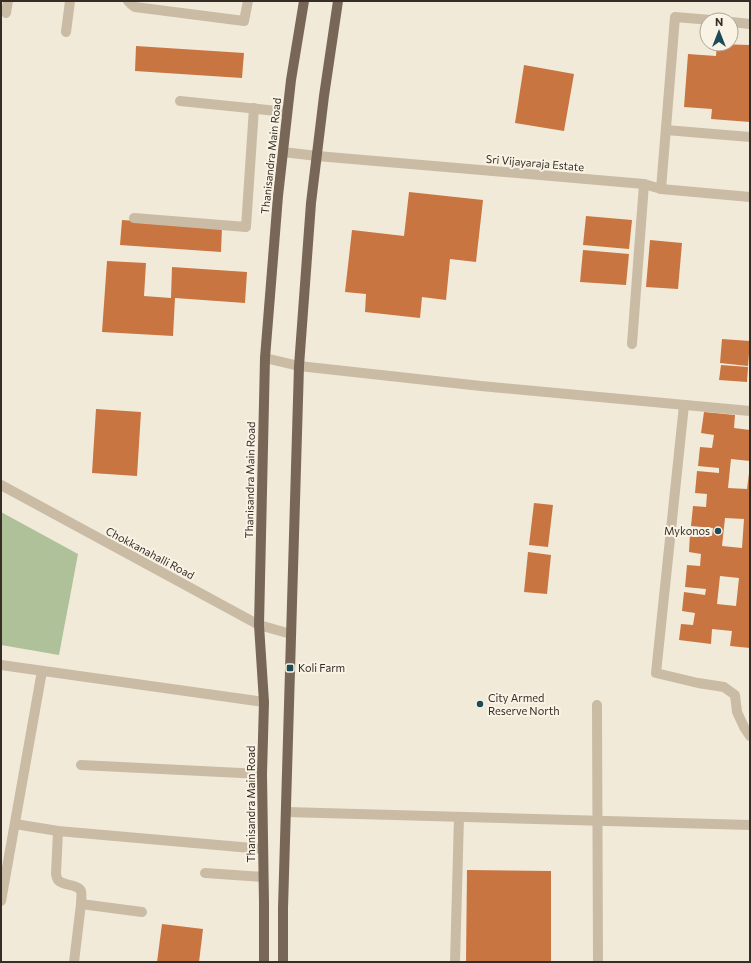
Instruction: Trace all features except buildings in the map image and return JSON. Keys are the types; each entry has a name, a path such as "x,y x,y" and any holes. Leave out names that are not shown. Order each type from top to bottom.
{"main road":[{"name":"Thanisandra Main Road","path":"264,962 262,774 264,702 259,625 265,358 278,196 291,80 304,1"},
{"path":"283,962 283,908 299,366 311,204 324,96 338,1"}],"street":[{"path":"6,13 8,1"},
{"path":"66,32 70,1"},
{"path":"128,1 135,7 244,21 248,1"},
{"path":"661,189 676,17 699,19"},
{"path":"739,23 750,24"},
{"path":"180,101 288,112"},
{"path":"134,218 246,226 254,108"},
{"path":"666,130 750,137"},
{"name":"Sri Vijayaraja Estate","path":"283,152 644,184 661,189 750,197"},
{"path":"632,344 644,184"},
{"path":"265,358 299,366 481,386 750,411"},
{"path":"684,405 656,673 698,683 724,687 735,695 737,712 750,736"},
{"name":"Chokkanahalli Road","path":"1,485 259,625 291,634"},
{"path":"1,665 264,702"},
{"path":"1,902 42,671"},
{"path":"597,705 598,962"},
{"path":"82,766 262,774"},
{"path":"286,812 750,825"},
{"path":"455,962 459,817"},
{"path":"15,824 58,831 263,849"},
{"path":"58,831 56,874 58,880 63,884 78,888 82,892 74,962"},
{"path":"205,873 264,878"},
{"path":"81,904 142,912"}],"green space":[{"path":"1,512 78,554 59,655 1,645"}],"place":[{"name":"Mykonos","path":"718,531"},
{"name":"Koli Farm","path":"290,668"},
{"name":"City Armed Reserve North","path":"480,704"}]}
